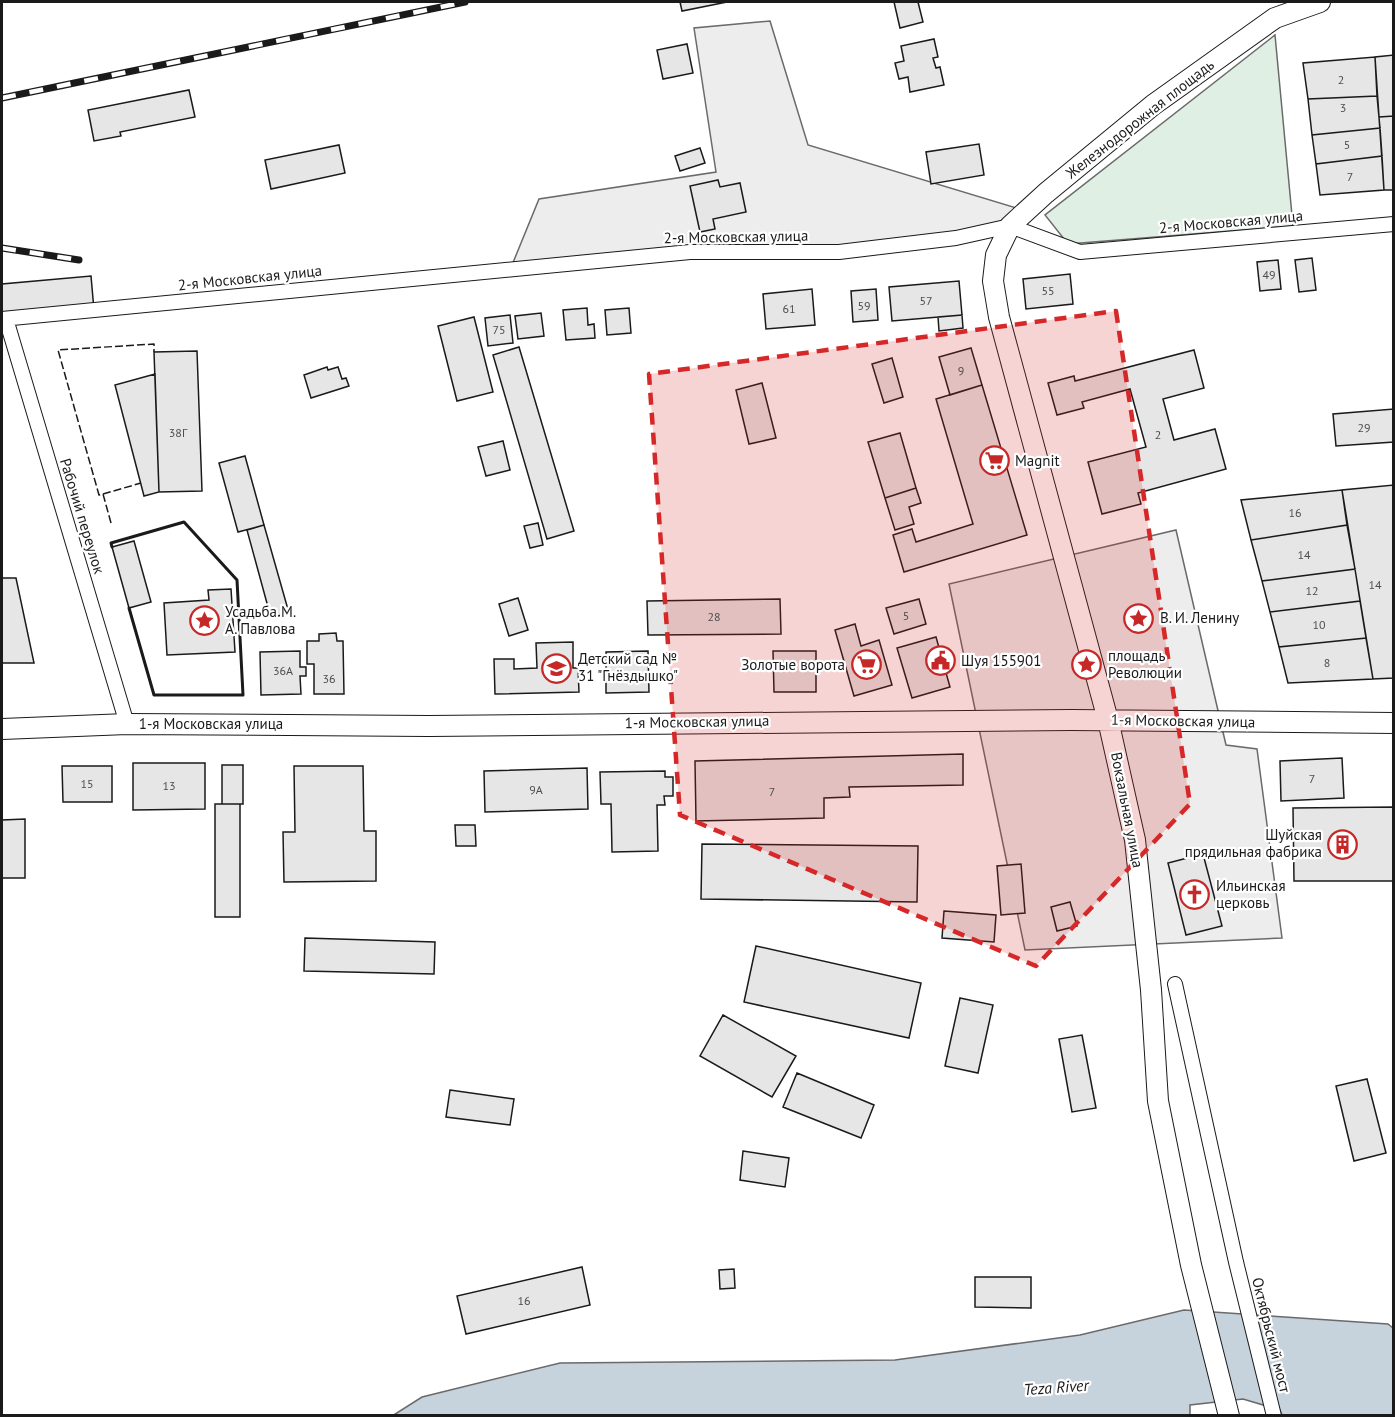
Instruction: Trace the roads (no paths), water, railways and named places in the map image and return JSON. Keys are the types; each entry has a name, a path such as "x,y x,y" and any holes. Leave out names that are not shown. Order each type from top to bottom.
{"main road":[{"name":"Железнодорожная площадь","path":"1010,226 1153,105 1275,18 1320,2"},
{"name":"Вокзальная улица","path":"1010,226 996,255 993,281 999,317 1108,720 1136,840 1151,990 1158,1101 1191,1265 1229,1416"},
{"name":"1-я Московская улица","path":"2,729 128,724 429,726 1108,720 1394,723"}],"street":[{"name":"2-я Московская улица","path":"4,319 690,252 839,252 956,238 1010,226 1080,252 1394,224"},
{"name":"Рабочий переулок","path":"4,319 128,724"},
{"name":"Октябрьский мост","path":"1175,984 1236,1262 1274,1416"}],"water":[{"name":"Teza River","path":"1184,1310 1388,1324 1393,1328 1393,1415 1282,1415 1280,1410 1243,1399 1190,1405 1190,1416 392,1416 422,1397 560,1363 895,1360 1080,1335"}],"railway":[{"path":"2,98 465,2"},
{"path":"2,248 79,260"}],"place":[{"name":"Magnit","path":"994,461"},
{"name":"В. И. Ленину","path":"1139,618"},
{"name":"Усадьба М. А. Павлова","path":"204,621"},
{"name":"Шуя 155901","path":"940,661"},
{"name":"Золотые ворота","path":"866,665"},
{"name":"площадь Революции","path":"1087,665"},
{"name":"Детский сад № 31 \"Гнёздышко\"","path":"557,668"},
{"name":"Шуйская прядильная фабрика","path":"1343,844"},
{"name":"Ильинская церковь","path":"1195,895"}]}
